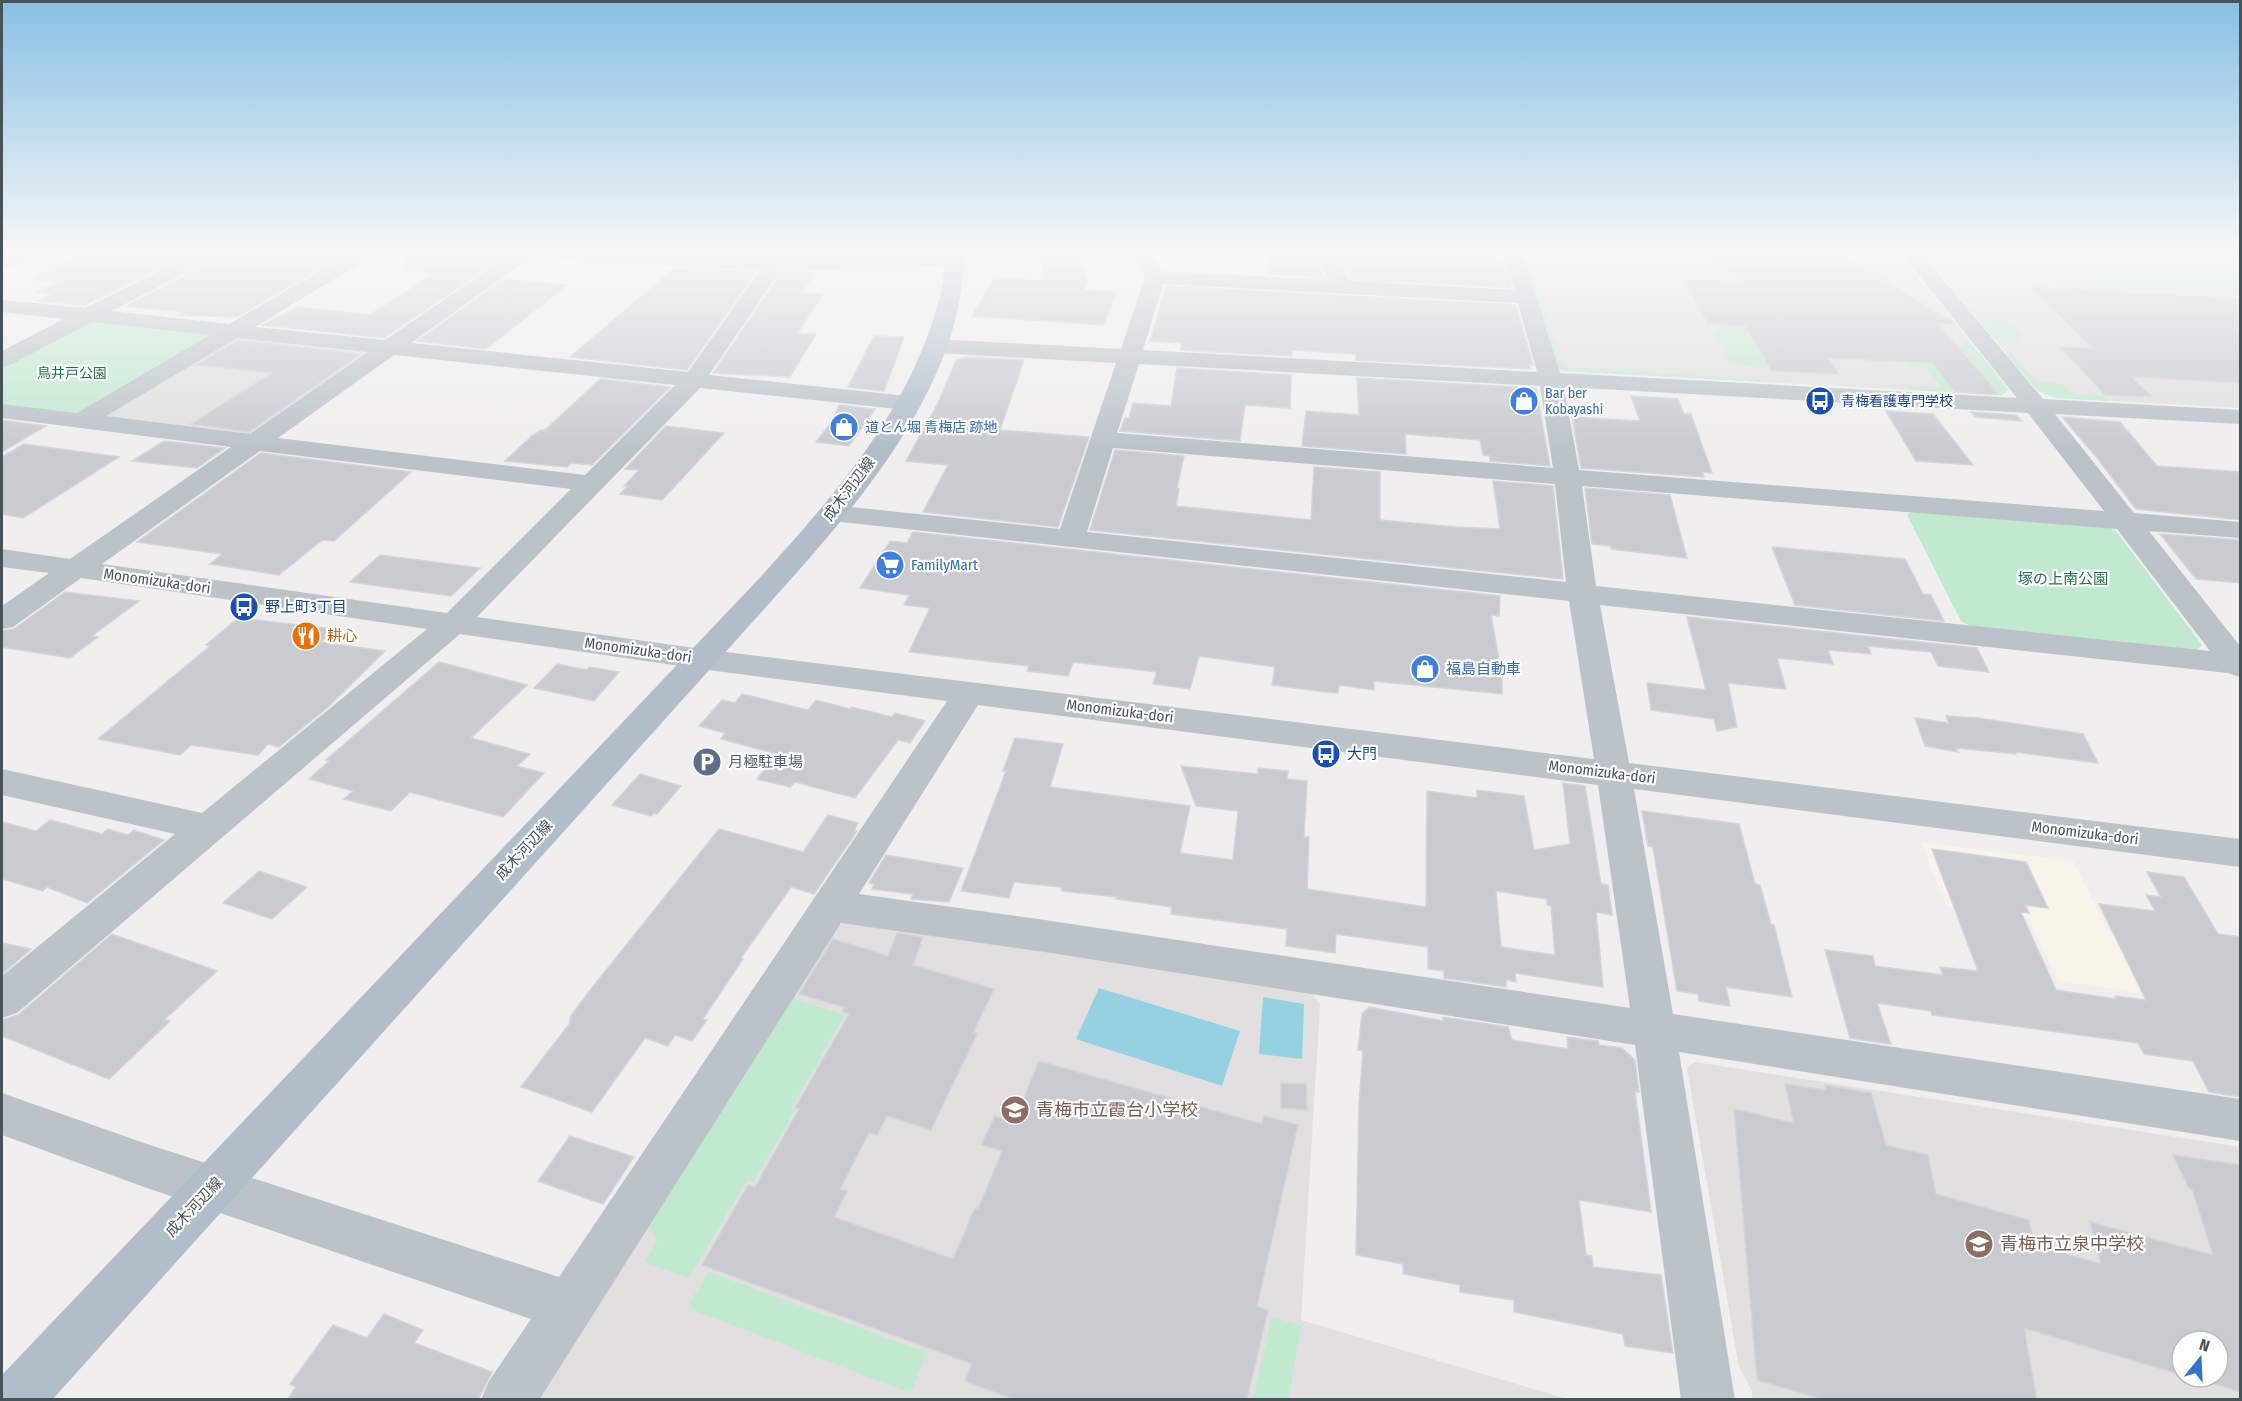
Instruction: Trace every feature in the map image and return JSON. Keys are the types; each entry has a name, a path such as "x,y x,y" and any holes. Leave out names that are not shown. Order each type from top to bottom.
{"main road":[{"name":"成木河辺線","path":"15,1400 795,557 832,513 880,447 908,403 935,346 944,319"}],"street":[{"path":"2,360 78,319"},
{"path":"126,319 908,403"},
{"path":"81,421 252,319"},
{"path":"2,620 431,319"},
{"path":"2,1000 454,623 694,380 735,319"},
{"path":"1071,538 1142,319"},
{"path":"1532,319 1550,380 1568,476 1582,593 1615,774 1708,1400"},
{"path":"1965,319 2240,665"},
{"path":"935,346 2241,417"},
{"path":"2,411 591,484"},
{"path":"1104,440 2241,530"},
{"path":"832,513 2240,665"},
{"name":"Monomizuka-dori","path":"2,558 700,659 2241,854"},
{"path":"508,1400 970,692"},
{"path":"2,782 208,828"},
{"path":"831,906 1045,936 2241,1120"},
{"path":"2,1114 144,1165 569,1306"}],"shaded area":[{"path":"1541,319 1952,319 2009,390 2002,395 1563,371 1556,368"},
{"path":"1978,319 2240,319 2240,408 2056,398 2038,391"},
{"path":"240,336 370,351 371,354 257,433 246,436 103,418 103,415 229,339"},
{"path":"1921,842 2073,861 2110,934 2229,949 2240,1007 2058,981 2029,918 1946,906"},
{"name":"青梅市立霞台小学校","path":"848,922 1310,991 1320,1005 1301,1320 1567,1399 528,1400 832,928"},
{"name":"青梅市立泉中学校","path":"1695,1062 2240,1147 2240,1399 1752,1399 1752,1391 1739,1367 1687,1068"}],"green space":[{"path":"1541,319 1547,319 1562,367 1762,380 1764,382 1563,371 1556,368"},
{"path":"1978,319 2003,321 2017,328 2020,339 2013,343 2001,342 1985,329"},
{"name":"鳥井戸公園","path":"92,321 211,334 212,337 74,415 2,406 2,364 81,323"},
{"path":"1725,326 1806,329 1810,335 1747,332 1769,368 1740,365 1728,360 1724,352 1726,347 1715,339 1713,331"},
{"path":"1958,344 1972,344 2009,390 2002,395 1910,390 1907,386 1941,387 1926,368 1910,367 1907,363 1931,364 1955,388 1996,390"},
{"path":"2010,352 2035,381 2060,384 2073,394 2104,396 2109,401 2056,398 2038,391 2007,355"},
{"name":"塚の上南公園","path":"1914,510 2103,525 2116,531 2202,645 2196,651 1975,628 1961,621 1907,515"},
{"path":"787,997 845,1015 791,1109 795,1110 754,1182 747,1180 689,1278 645,1262 657,1242 645,1219"},
{"path":"709,1272 927,1353 911,1393 693,1310 690,1302"},
{"path":"1272,1317 1302,1326 1288,1399 1253,1399"}],"water":[{"path":"1099,988 1240,1031 1222,1086 1076,1039"},
{"path":"1263,997 1304,1004 1302,1059 1259,1054"}],"building":[{"path":"273,319 411,319 384,338 262,325"},
{"path":"447,319 523,319 486,349 417,341"},
{"path":"614,319 723,319 687,370 570,357"},
{"path":"749,319 807,319 797,334 816,334 790,377 713,373"},
{"path":"1021,319 1105,319 1103,325"},
{"path":"1156,319 1520,319 1533,365 1530,365 1531,369 1356,360 1355,354 1292,350 1292,356 1181,350 1182,343 1150,341"},
{"path":"1706,319 1949,319 1955,324 1938,324 2000,395 1955,392 1932,363 1828,358 1839,374 1772,371 1745,326 1708,324"},
{"path":"2063,319 2241,319 2241,383 2132,377 2152,397 2105,395 2060,347 2092,348"},
{"path":"874,336 904,337 884,391 848,387"},
{"path":"238,340 361,354 249,432 191,424 272,373 196,365"},
{"path":"966,357 1024,360 1000,430 1089,437 1058,527 923,512 948,465 906,461 938,403 956,360"},
{"path":"1177,368 1291,375 1290,408 1245,405 1240,441 1120,431 1125,418 1129,418 1133,403 1171,406"},
{"path":"1357,378 1536,388 1550,466 1490,461 1490,456 1483,455 1480,440 1405,434 1406,454 1302,446 1306,411 1359,415"},
{"path":"600,379 670,387 592,465 571,463 567,467 505,461 532,436 545,430"},
{"path":"1631,396 1678,399 1684,414 1691,414 1712,473 1702,472 1704,477 1581,468 1572,417 1640,421"},
{"path":"839,405 875,409 849,446 816,442 833,420"},
{"path":"1886,411 1933,414 1973,465 1916,461"},
{"path":"1971,412 2016,415 2022,421 1975,417"},
{"path":"2062,417 2120,422 2157,466 2241,472 2241,520 2136,509"},
{"path":"2,420 46,426 2,452"},
{"path":"666,426 724,433 662,500 620,494 628,486 624,486 639,470 625,469"},
{"path":"164,441 225,448 197,468 132,461"},
{"path":"24,444 119,457 23,518 2,514 2,457"},
{"path":"1115,450 1184,456 1177,488 1179,489 1176,506 1311,520 1314,467 1380,472 1380,520 1456,527 1500,529 1493,481 1553,486 1563,579 1090,530"},
{"path":"261,453 411,472 334,541 322,540 279,575 210,564 222,554 137,542"},
{"path":"1585,488 1670,495 1687,558 1611,549 1611,546 1592,544"},
{"path":"913,532 1500,596 1499,616 1491,615 1502,677 1502,694 1374,681 1374,690 1339,685 1338,693 1326,692 1272,685 1275,667 1199,656 1190,689 1153,684 1157,672 1073,662 1068,676 1027,671 1029,666 909,652 930,608 904,605 909,595 860,588 890,541 907,543"},
{"path":"2160,534 2241,540 2241,583 2196,579"},
{"path":"1772,547 1905,559 1923,594 1931,595 1944,621 1795,605"},
{"path":"380,555 480,568 451,596 350,582"},
{"path":"65,592 139,601 92,636 98,637 70,658 2,647 2,631 14,629"},
{"path":"1687,617 1977,648 1989,672 1938,666 1931,652 1868,646 1871,654 1828,650 1833,664 1777,658 1786,689 1728,683 1737,727 1717,731 1714,719 1651,710 1647,683 1706,690"},
{"path":"238,618 335,629 321,642 385,651 327,708 279,747 268,744 258,755 191,745 180,755 98,739 210,646 206,645"},
{"path":"439,662 527,685 471,738 530,754 517,766 544,773 503,817 410,792 391,811 344,799 353,791 309,779 329,761 326,760"},
{"path":"557,664 587,670 589,667 619,672 594,701 534,688"},
{"path":"742,694 808,710 816,700 850,709 852,707 892,717 895,713 925,721 910,743 898,740 855,798 795,782 790,787 757,779 777,754 721,739 725,733 699,726 722,700 735,703"},
{"path":"1946,716 1978,718 2083,734 2098,763 2016,752 2016,754 1956,748 1958,752 1925,746 1915,718 1949,723"},
{"path":"1015,738 1063,744 1050,787 1190,806 1180,853 1233,860 1238,811 1196,806 1181,766 1258,774 1258,768 1288,771 1287,779 1307,781 1304,837 1309,837 1307,889 1426,907 1427,791 1477,798 1477,790 1524,796 1534,850 1570,844 1563,783 1585,786 1601,884 1608,885 1612,915 1596,912 1603,987 1515,973 1516,982 1506,980 1506,987 1444,978 1444,971 1428,969 1428,947 1336,934 1335,953 1286,946 1287,929 1171,914 1172,907 1116,899 1117,897 1062,891 1061,887 1014,882 1009,898 961,891 1006,771 1003,771","holes":["1496,891 1547,899 1547,905 1551,906 1555,955 1501,947"]},
{"path":"640,774 681,786 657,814 654,813 651,816 612,805"},
{"path":"1642,811 1739,824 1755,884 1760,885 1771,924 1774,925 1792,997 1726,987 1730,1006 1699,1001 1698,994 1677,991 1653,847 1648,846"},
{"path":"828,815 858,823 854,831 857,831 814,894 791,887 741,958 743,959 703,1019 707,1020 692,1041 675,1035 668,1046 645,1038 592,1112 521,1087 570,1023 570,1017 591,989 719,829 803,852"},
{"path":"50,820 102,834 108,829 128,835 134,830 164,840 87,903 47,887 43,891 2,879 2,822 36,831"},
{"path":"1932,849 2026,862 2048,908 2025,905 2029,913 2021,912 2056,990 2116,999 2115,996 2146,1000 2099,904 2155,911 2146,895 2161,897 2147,872 2184,877 2218,934 2241,937 2241,1097 2209,1092 2193,1061 2144,1054 2138,1043 1932,1015 1931,1011 1877,1003 1891,1044 1850,1038 1825,950 1873,956 1875,966 1943,975 1940,967 1978,971"},
{"path":"886,855 963,868 949,902 911,899 913,894 872,889 874,884 869,883"},
{"path":"259,871 307,887 272,919 223,903"},
{"path":"897,933 923,937 913,965 994,989 973,1033 977,1034 931,1130 887,1116 877,1135 869,1133 840,1189 847,1191 834,1217 953,1259 975,1208 978,1209 1002,1151 981,1145 995,1116 1014,1122 1039,1061 1262,1124 1264,1116 1298,1125 1257,1306 1268,1310 1247,1400 1015,1400 965,1381 972,1364 702,1265 748,1185 755,1187 799,1109 795,1108 849,1014 842,1012 844,1007 799,994 833,939 888,956"},
{"path":"112,934 217,971 165,1019 170,1021 109,1079 2,1036 2,1020 18,1015"},
{"path":"2,943 31,949 2,974"},
{"path":"1369,1007 1443,1021 1443,1017 1508,1027 1512,1040 1568,1049 1567,1037 1598,1041 1599,1045 1622,1048 1635,1060 1639,1092 1635,1092 1651,1212 1579,1200 1586,1255 1592,1256 1593,1267 1661,1275 1673,1353 1625,1346 1623,1334 1514,1312 1514,1300 1460,1292 1460,1285 1403,1274 1403,1264 1356,1255 1359,1104 1363,1051 1358,1050 1362,1014"},
{"path":"1281,1083 1306,1084 1307,1110 1281,1108"},
{"name":"青梅市立泉中学校","path":"1785,1084 1826,1090 1825,1085 1871,1093 1886,1145 1928,1155 1936,1194 2029,1220 2035,1245 2101,1264 2090,1222 2213,1255 2192,1189 2189,1188 2173,1155 2241,1165 2241,1392 2230,1389 2230,1329 2170,1329 2170,1371 2024,1328 2037,1400 1825,1400 1757,1380 1734,1109 1794,1123"},
{"path":"570,1136 634,1157 603,1204 538,1181"},
{"path":"384,1314 423,1330 414,1343 492,1372 478,1400 287,1400 296,1387 290,1384 333,1325 367,1338"}],"place":[{"name":"Bar ber Kobayashi","path":"1524,401"},
{"name":"青梅看護専門学校","path":"1820,401"},
{"name":"道とん堀 青梅店 跡地","path":"844,427"},
{"name":"FamilyMart","path":"890,565"},
{"name":"野上町3丁目","path":"244,607"},
{"name":"耕心","path":"306,636"},
{"name":"福島自動車","path":"1425,669"},
{"name":"大門","path":"1326,754"},
{"name":"月極駐車場","path":"707,762"},
{"name":"青梅市立霞台小学校","path":"1015,1110"},
{"name":"青梅市立泉中学校","path":"1979,1244"}]}
